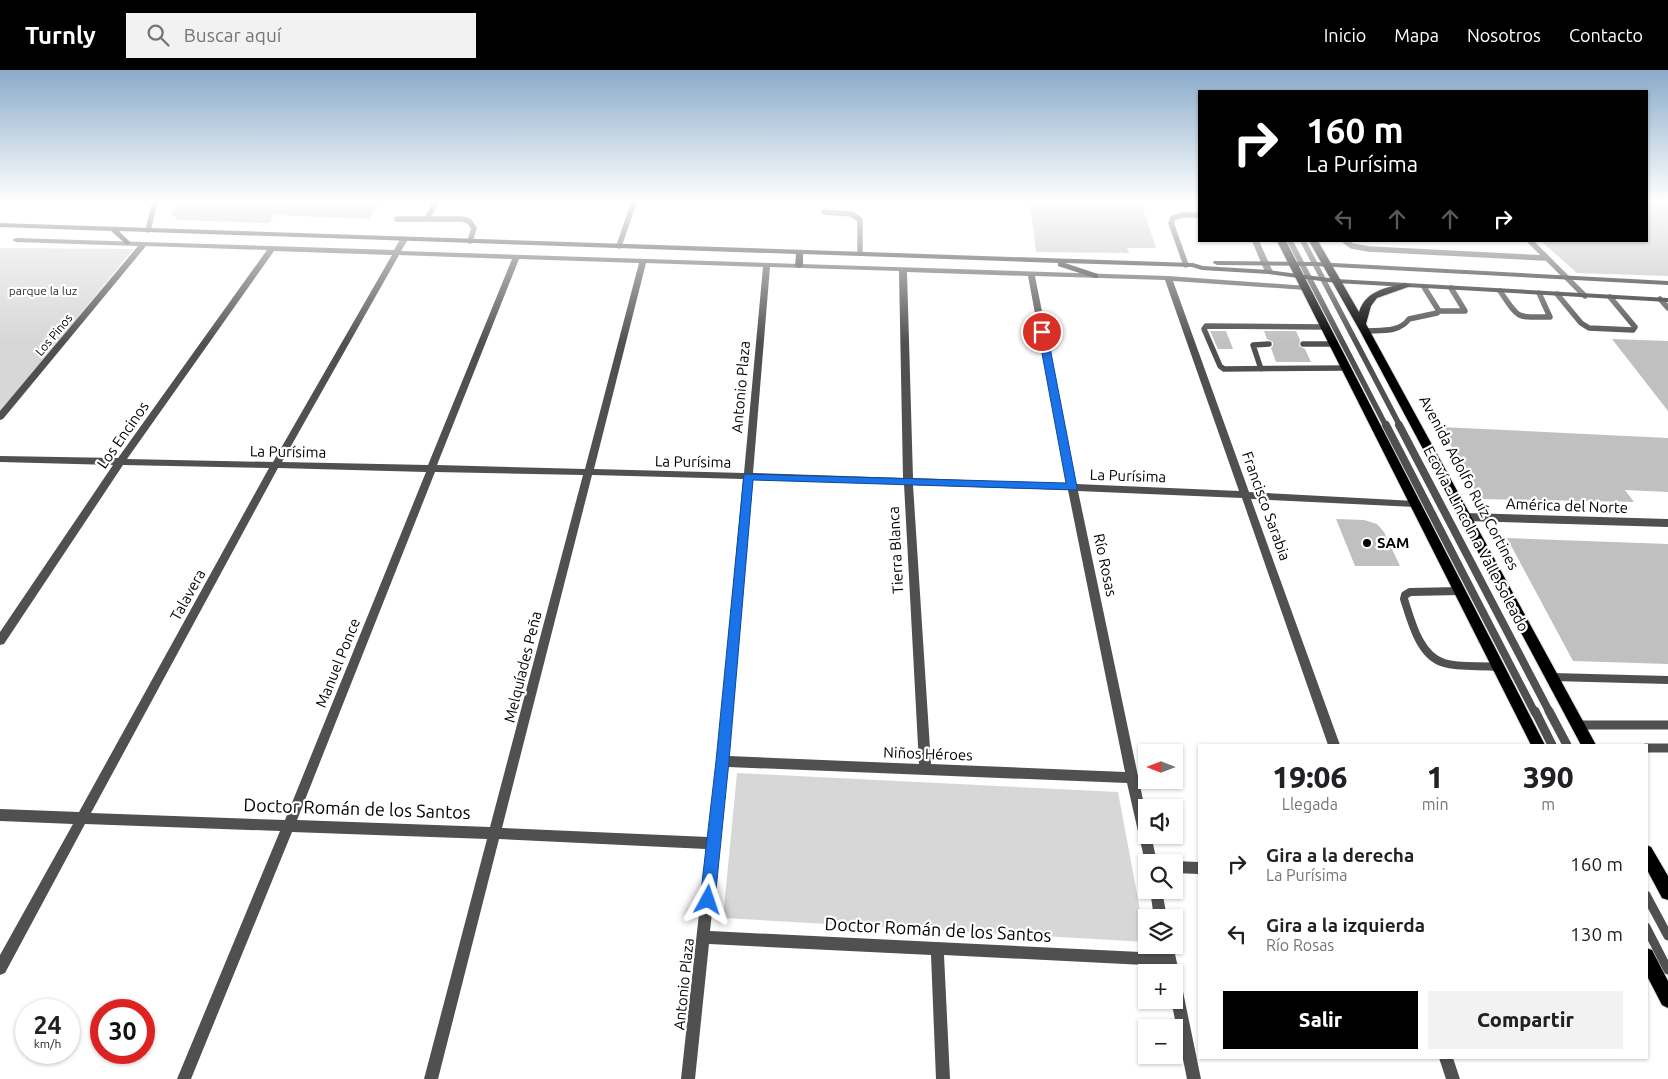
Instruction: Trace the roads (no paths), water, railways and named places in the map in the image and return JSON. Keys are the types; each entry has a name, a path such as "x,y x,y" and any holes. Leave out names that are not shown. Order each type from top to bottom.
{"main road":[{"path":"1285,249 1293,264 1304,276 1333,344 1537,744"},
{"name":"Avenida Adolfo Ruíz Cortines","path":"1319,249 1588,744"},
{"path":"1363,328 1364,308 1368,300 1377,294 1406,286"},
{"path":"1648,856 1668,892"},
{"path":"1648,960 1668,999"}],"street":[{"name":"Los Pinos","path":"0,417 140,249"},
{"name":"Los Encinos","path":"0,640 120,462 271,249"},
{"path":"306,249 1168,278 1304,276 1315,264 1668,283"},
{"name":"Talavera","path":"0,968 275,466 399,249"},
{"path":"731,249 1189,265 1202,268 1268,272 1336,281 1664,299"},
{"path":"1259,249 1268,272"},
{"path":"799,266 800,251"},
{"name":"Manuel Ponce","path":"184,1079 288,827 516,257"},
{"name":"Melquíades Peña","path":"431,1079 643,261"},
{"path":"1051,261 1094,276"},
{"path":"1189,265 1200,262 1293,264"},
{"name":"Antonio Plaza","path":"688,1079 704,937 712,843 723,761 767,265"},
{"name":"Tierra Blanca","path":"903,269 908,481 926,769"},
{"name":"Río Rosas","path":"1031,274 1131,778 1149,854"},
{"name":"Francisco Sarabia","path":"1168,278 1334,744"},
{"name":"La Purísima","path":"0,459 908,481 1244,494 1415,504"},
{"name":"Niños Héroes","path":"723,761 1131,778"},
{"name":"Doctor Román de los Santos","path":"0,815 288,827 496,832 712,843"},
{"path":"1183,867 1198,868"},
{"name":"Doctor Román de los Santos","path":"704,937 937,948 1145,964"},
{"path":"937,948 943,1079"},
{"path":"1180,1009 1194,1079"},
{"path":"1446,1059 1453,1079"}],"lane":[{"path":"1182,249 1189,265"},
{"path":"1293,249 1304,276 1551,744"},
{"name":"Ecovía - Lincoln a Valle Soleado","path":"1307,249 1567,744"},
{"path":"1371,249 1546,258"},
{"path":"1538,249 1585,296"},
{"path":"1424,287 1439,311"},
{"path":"1363,328 1398,329 1404,326 1409,319 1439,311 1465,311 1451,288"},
{"path":"1500,291 1516,314 1522,317 1550,317 1539,293"},
{"path":"1557,294 1581,323 1589,328 1633,330 1635,327 1610,297"},
{"path":"1664,299 1668,308"},
{"path":"1325,327 1204,327 1220,366 1230,370 1346,368"},
{"path":"1261,369 1253,345 1269,344"},
{"path":"1303,344 1333,344"},
{"name":"América del Norte","path":"1466,517 1668,523"},
{"path":"1460,591 1410,592 1406,595 1404,599 1423,647 1428,654 1442,663 1498,667"},
{"path":"1552,677 1668,680"},
{"path":"1578,725 1668,725"},
{"path":"1648,748 1668,748"},
{"path":"1648,899 1668,936"},
{"path":"1648,932 1668,970"}],"place":[{"name":"SAM","path":"1367,543"}],"park label":[{"name":"parque la luz","path":"43,291"}]}
